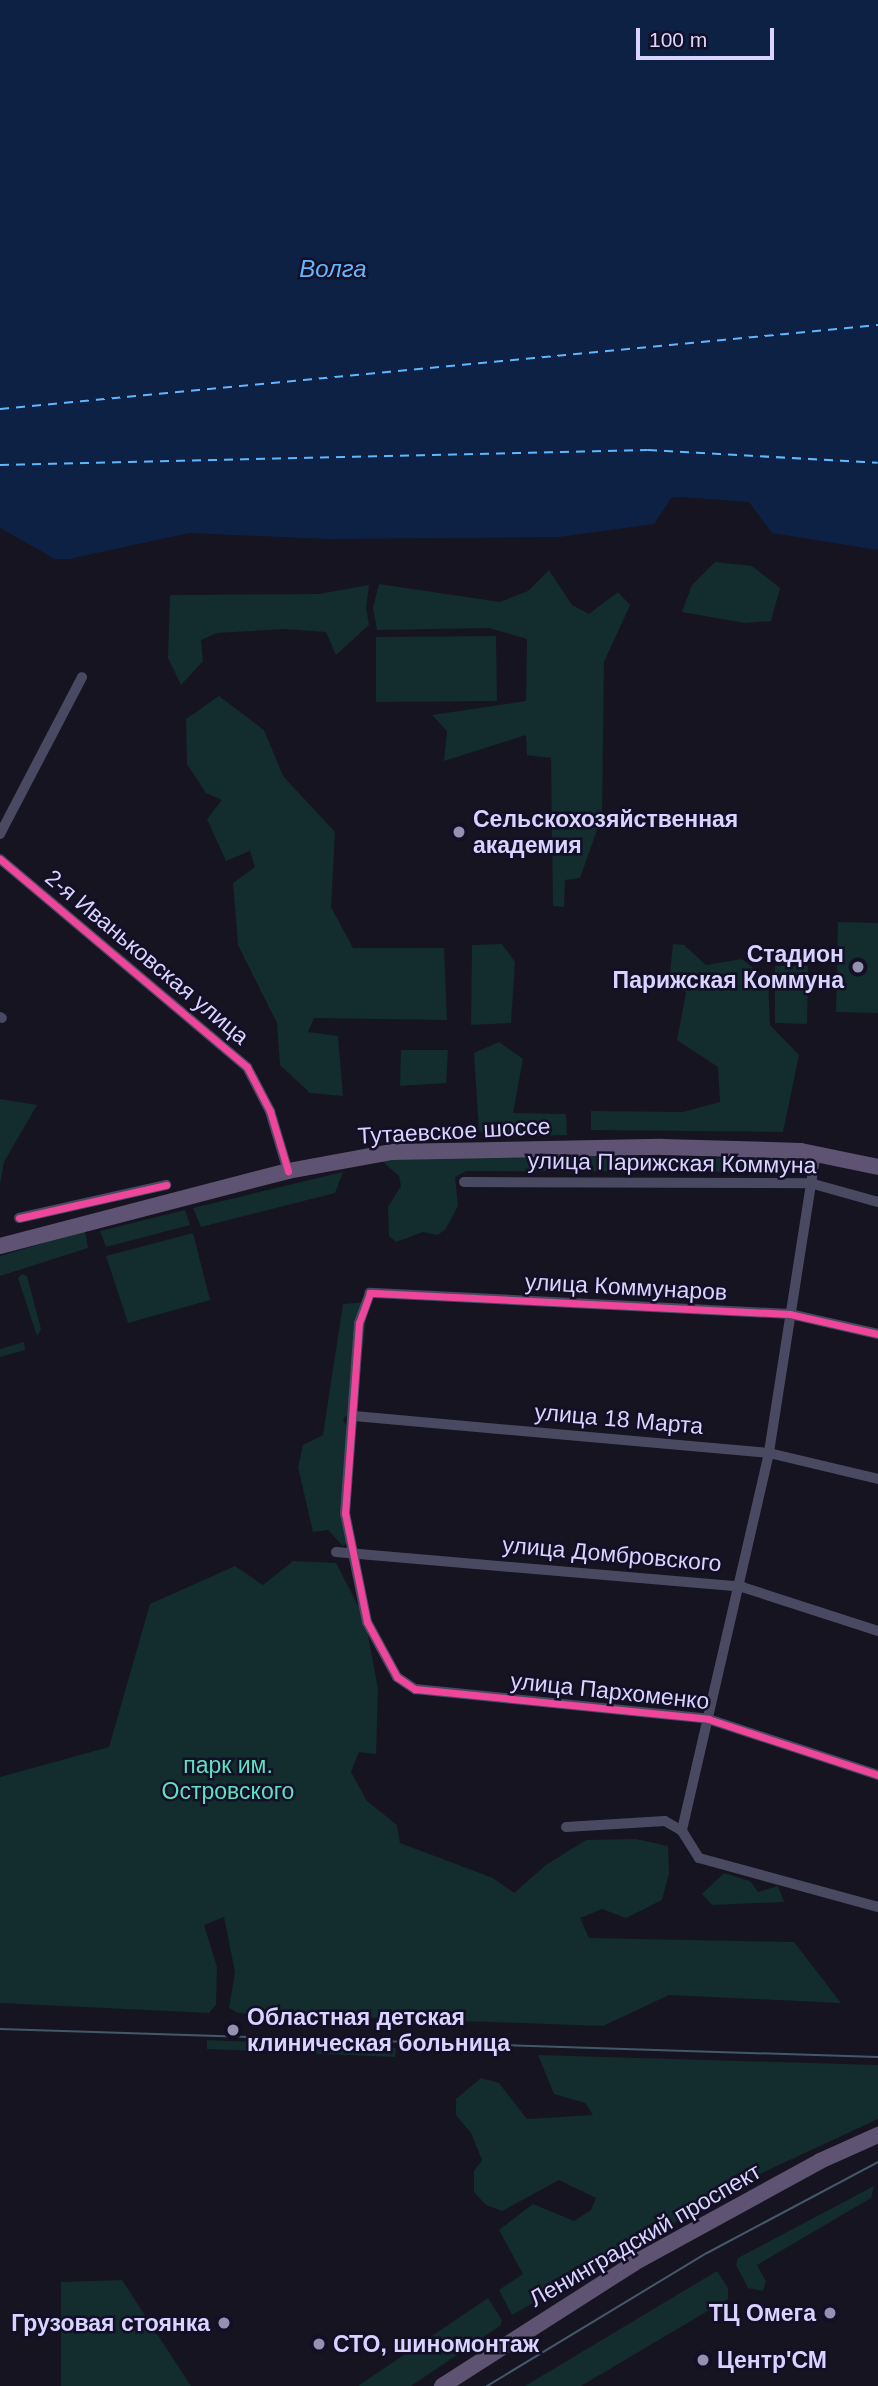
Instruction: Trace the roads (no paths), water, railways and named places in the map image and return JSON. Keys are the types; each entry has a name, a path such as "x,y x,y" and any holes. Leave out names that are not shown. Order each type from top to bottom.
{"main road":[{"name":"Тутаевское шоссе","path":"0,1247 288,1171 392,1152 474,1149 816,1152 878,1167"},
{"name":"Ленинградский проспект","path":"442,2386 635,2263 820,2161 878,2135"}],"street":[{"path":"0,834 82,677"},
{"name":"2-я Иваньковская улица","path":"0,859 247,1067 271,1111 288,1171"},
{"path":"682,1830 742,1587 769,1453 816,1152"},
{"name":"улица Парижская Коммуна","path":"464,1182 810,1183 878,1202"},
{"path":"19,1219 82,1202 166,1185"},
{"path":"82,1202 86,1224"},
{"name":"улица Коммунаров","path":"354,1416 359,1323 370,1293 790,1314 878,1334"},
{"path":"350,1553 345,1513 354,1416"},
{"name":"улица 18 Марта","path":"354,1416 769,1453 878,1479"},
{"name":"улица Домбровского","path":"336,1552 742,1587 878,1631"},
{"name":"улица Пархоменко","path":"350,1553 367,1622 397,1677 415,1689 708,1719 878,1775"},
{"path":"566,1827 665,1821 682,1830 699,1858 878,1907"}],"water":[{"name":"Волга","path":"0,0 878,0 878,550 772,533 749,502 680,497 671,498 654,524 559,537 328,539 189,533 69,559 55,559 0,528"}],"tram line":[{"path":"0,2029 878,2057"},
{"path":"487,2386 707,2253 878,2162"}],"place":[{"name":"Сельскохозяйственная академия","path":"459,832"},
{"name":"Стадион Парижская Коммуна","path":"858,967"},
{"name":"Областная детская клиническая больница","path":"233,2030"},
{"name":"ТЦ Омега","path":"830,2313"},
{"name":"Грузовая стоянка","path":"224,2323"},
{"name":"СТО, шиномонтаж","path":"319,2344"},
{"name":"Центр'СМ","path":"703,2360"}],"park label":[{"name":"парк им. Островского","path":"228,1778"}]}
